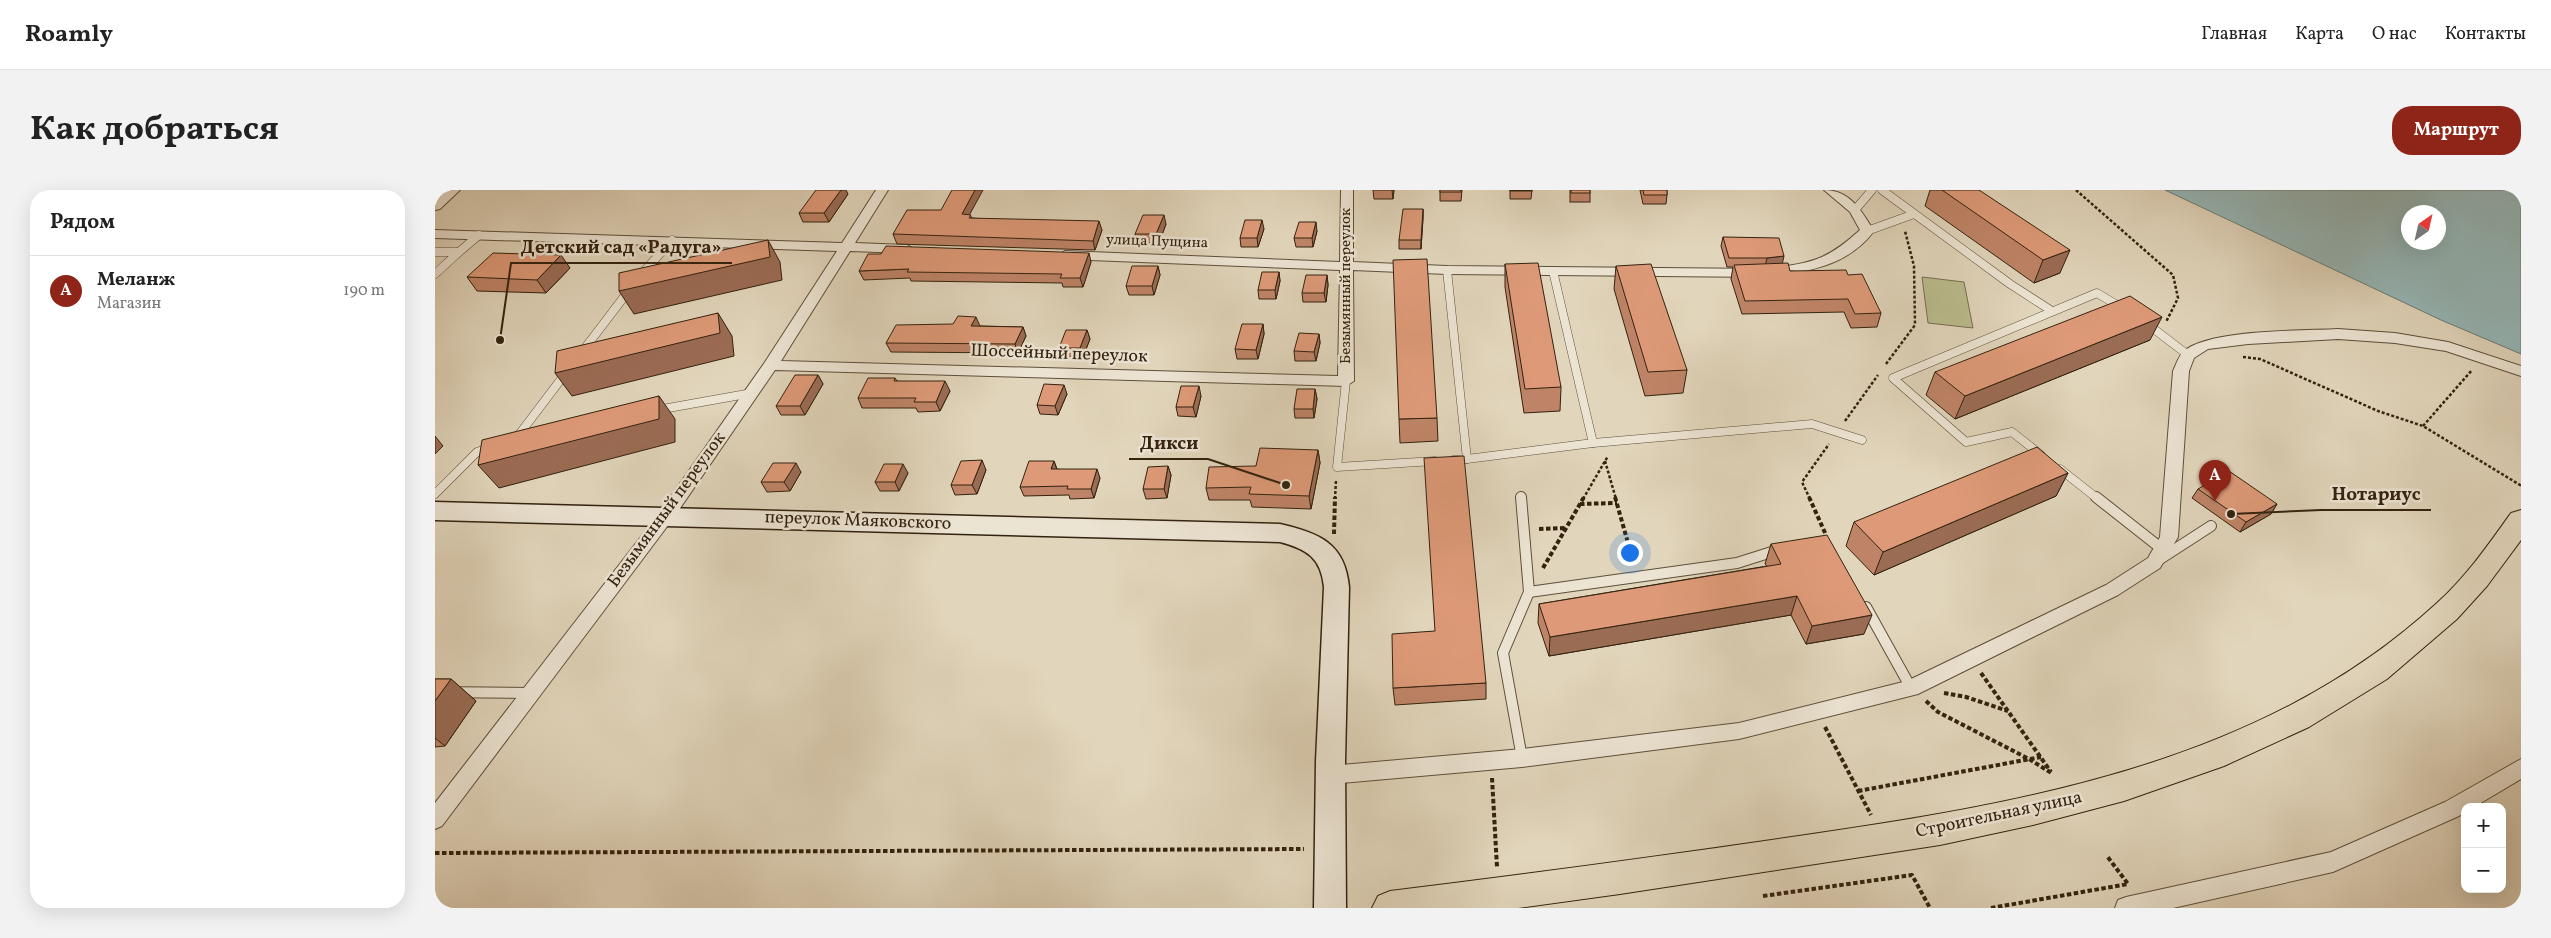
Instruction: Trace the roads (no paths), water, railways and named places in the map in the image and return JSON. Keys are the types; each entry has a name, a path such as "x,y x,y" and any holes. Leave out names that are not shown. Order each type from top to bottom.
{"highway":[{"name":"Строительная улица","path":"1389,908 1499,895 1831,848 1973,822 2114,791 2195,765 2266,734 2317,706 2385,662 2413,641 2453,605 2476,580 2521,520"}],"street":[{"path":"435,206 454,190"},
{"name":"Безымянный переулок","path":"435,819 666,516 771,365 882,190"},
{"name":"Безымянный переулок","path":"1346,381 1347,190"},
{"path":"1830,190 1855,210 1867,231"},
{"name":"улица Пущина","path":"1052,254 1347,264 1447,270 1765,273 1811,267 1843,252 1867,231"},
{"path":"435,234 672,240 925,250"},
{"path":"1330,908 1330,776 1522,758 1739,731 1911,688 2112,590 2158,556 2169,537 2181,371 2188,356 2204,345 2248,339 2338,334 2395,338 2448,347 2521,371"},
{"name":"Шоссейный переулок","path":"771,365 1346,381"},
{"name":"переулок Маяковского","path":"435,511 1280,533 1305,539 1323,550 1333,567 1336,598 1330,776"},
{"path":"2126,908 2333,862 2452,810 2518,775"}],"lane":[{"path":"1855,210 1873,190"},
{"path":"1882,190 2052,311"},
{"path":"1867,231 1914,214"},
{"path":"435,274 479,235"},
{"path":"577,358 672,240"},
{"path":"435,252 459,252"},
{"path":"1447,270 1467,459"},
{"path":"1553,271 1593,444"},
{"path":"2129,312 2097,293 1893,378 1966,442 2013,432 2158,556 2211,526"},
{"path":"2137,317 2160,332 2188,356"},
{"path":"509,439 571,366"},
{"path":"1346,381 1337,467 1467,459 1616,441 1812,424 1862,440"},
{"path":"644,413 751,393"},
{"path":"435,494 477,452 527,434"},
{"path":"1521,497 1529,592 1503,653 1522,758"},
{"path":"1529,592 1737,563 1826,535"},
{"path":"1859,594 1911,688"},
{"path":"435,692 531,693"}],"water":[{"path":"2165,190 2521,190 2521,354 2441,320"}],"place":[{"name":"Детский сад «Радуга»","path":"500,340"},
{"name":"Дикси","path":"1286,485"},
{"name":"Меланж","path":"2215,501"},
{"name":"Нотариус","path":"2231,514"}]}
